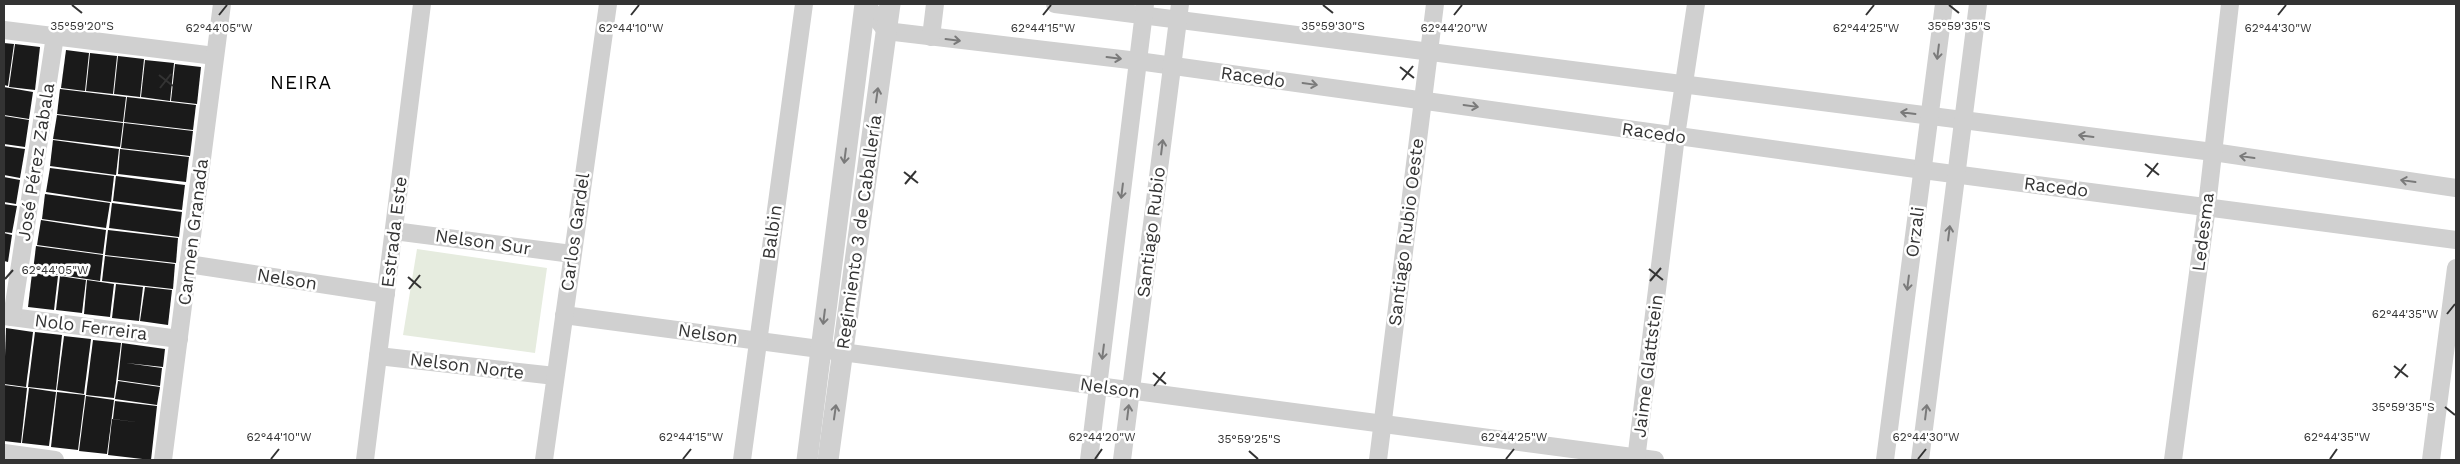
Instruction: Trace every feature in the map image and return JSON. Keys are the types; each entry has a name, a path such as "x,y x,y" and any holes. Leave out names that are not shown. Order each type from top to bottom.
{"street":[{"name":"Carmen Granada","path":"163,460 222,4"},
{"name":"Estrada Este","path":"365,460 422,4"},
{"name":"Carlos Gardel","path":"544,460 608,4"},
{"name":"Balbin","path":"742,460 756,340 804,4"},
{"path":"866,4 886,31"},
{"name":"Regimiento 3 de Caballería","path":"806,460 866,4"},
{"name":"Regimiento 3 de Caballería","path":"828,460 890,4"},
{"path":"931,37 935,4"},
{"path":"1055,4 1179,11 1429,51 2213,152 2456,188"},
{"name":"Santiago Rubio Oeste","path":"1378,460 1435,4"},
{"name":"Jaime Glattstein","path":"1636,459 1676,136 1686,85 1696,4"},
{"name":"Orzali","path":"1885,460 1944,4"},
{"name":"Orzali","path":"1920,460 1978,4"},
{"name":"Ledesma","path":"2173,460 2208,206 2230,4"},
{"name":"Santiago Rubio","path":"1089,460 1144,9"},
{"name":"Santiago Rubio","path":"1122,460 1179,11"},
{"path":"4,30 215,56"},
{"name":"Racedo","path":"886,31 1138,61 1923,170 2456,240"},
{"name":"José Pérez Zabala","path":"8,316 55,36"},
{"name":"Nelson Sur","path":"394,231 572,254"},
{"name":"Nelson","path":"188,264 386,294"},
{"path":"2431,460 2456,268"},
{"name":"Nelson","path":"564,315 1636,459 1655,460"},
{"name":"Nolo Ferreira","path":"8,316 179,339"},
{"name":"Nelson Norte","path":"378,356 556,376"},
{"path":"4,453 55,460"}],"shaded area":[{"path":"417,249 547,268 535,353 403,335"}],"building":[{"path":"4,43 14,44 8,86 4,85"},
{"path":"15,44 40,47 35,90 9,87"},
{"path":"66,50 89,53 85,91 61,88"},
{"path":"90,53 117,56 113,94 86,91"},
{"path":"118,56 144,59 140,97 114,94"},
{"path":"145,60 174,63 170,101 141,97"},
{"path":"175,64 201,67 197,104 171,101"},
{"path":"4,87 33,92 29,119 4,115"},
{"path":"60,89 126,97 123,122 57,114"},
{"path":"127,97 196,105 193,130 124,122"},
{"path":"57,115 123,123 120,147 53,139"},
{"path":"4,116 29,120 25,147 4,144"},
{"path":"124,123 193,131 190,156 121,148"},
{"path":"53,140 119,149 116,175 50,166"},
{"path":"4,146 25,149 20,178 4,175"},
{"path":"120,149 189,157 186,182 118,174"},
{"path":"50,168 114,176 111,202 46,192"},
{"path":"116,176 185,185 182,210 113,201"},
{"path":"4,177 20,180 16,204 4,202"},
{"path":"45,194 110,203 106,228 42,219"},
{"path":"112,203 182,212 179,237 109,228"},
{"path":"4,204 17,206 12,233 4,232"},
{"path":"41,220 106,230 103,254 37,245"},
{"path":"108,230 178,238 176,263 105,255"},
{"path":"4,233 12,235 8,262 4,261"},
{"path":"36,246 103,255 100,281 33,271"},
{"path":"105,256 175,264 173,289 102,281"},
{"path":"32,273 58,276 54,310 28,307"},
{"path":"60,276 86,280 82,313 56,310"},
{"path":"87,280 114,284 110,317 84,314"},
{"path":"116,284 143,287 139,321 112,318"},
{"path":"145,287 172,290 168,325 140,321"},
{"path":"6,328 33,332 26,387 4,384"},
{"path":"35,332 62,335 56,390 28,387"},
{"path":"64,336 91,339 84,394 57,390"},
{"path":"93,340 121,343 114,398 86,395"},
{"path":"122,343 165,349 163,367 126,363 162,368 160,386 118,380"},
{"path":"118,381 160,387 157,405 115,399"},
{"path":"4,385 27,388 21,443 4,441"},
{"path":"29,388 56,392 49,446 22,443"},
{"path":"57,392 85,395 78,450 51,447"},
{"path":"86,396 114,400 107,454 79,451"},
{"path":"115,401 157,406 151,460 108,455 112,419 143,423 113,419"}],"district":[{"name":"NEIRA","path":"301,82"}]}
